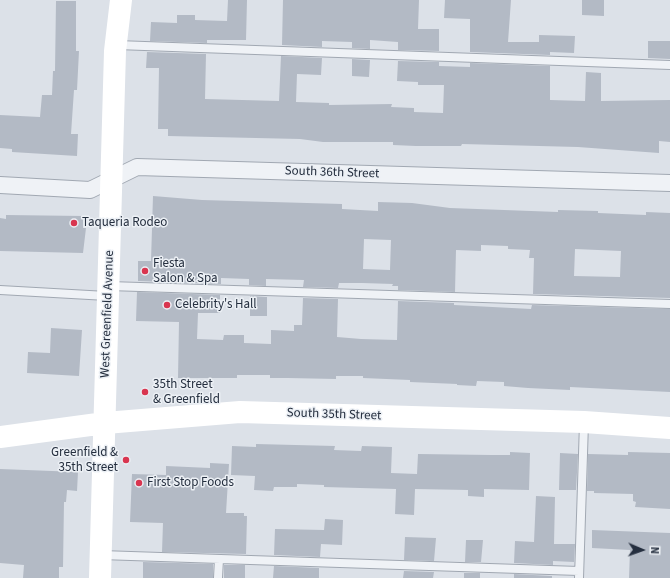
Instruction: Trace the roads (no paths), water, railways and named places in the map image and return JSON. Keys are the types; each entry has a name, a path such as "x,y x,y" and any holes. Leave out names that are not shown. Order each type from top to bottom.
{"main road":[{"name":"West Greenfield Avenue","path":"111,0 115,48"},
{"name":"West Greenfield Avenue","path":"100,578 115,48 121,0"},
{"name":"South 35th Street","path":"0,437 105,423 240,412 584,422 670,428"}],"street":[{"name":"South 36th Street","path":"0,185 90,190 137,167 670,183"}],"lane":[{"path":"115,48 670,65"},
{"path":"0,290 108,291 670,304"},
{"path":"100,555 579,574 584,422"},
{"path":"218,578 219,559"}],"place":[{"name":"Taqueria Rodeo","path":"74,223"},
{"name":"Fiesta Salon & Spa","path":"145,271"},
{"name":"Celebrity's Hall","path":"167,305"},
{"name":"35th Street & Greenfield","path":"145,392"},
{"name":"Greenfield & 35th Street","path":"126,460"},
{"name":"First Stop Foods","path":"139,483"}]}
